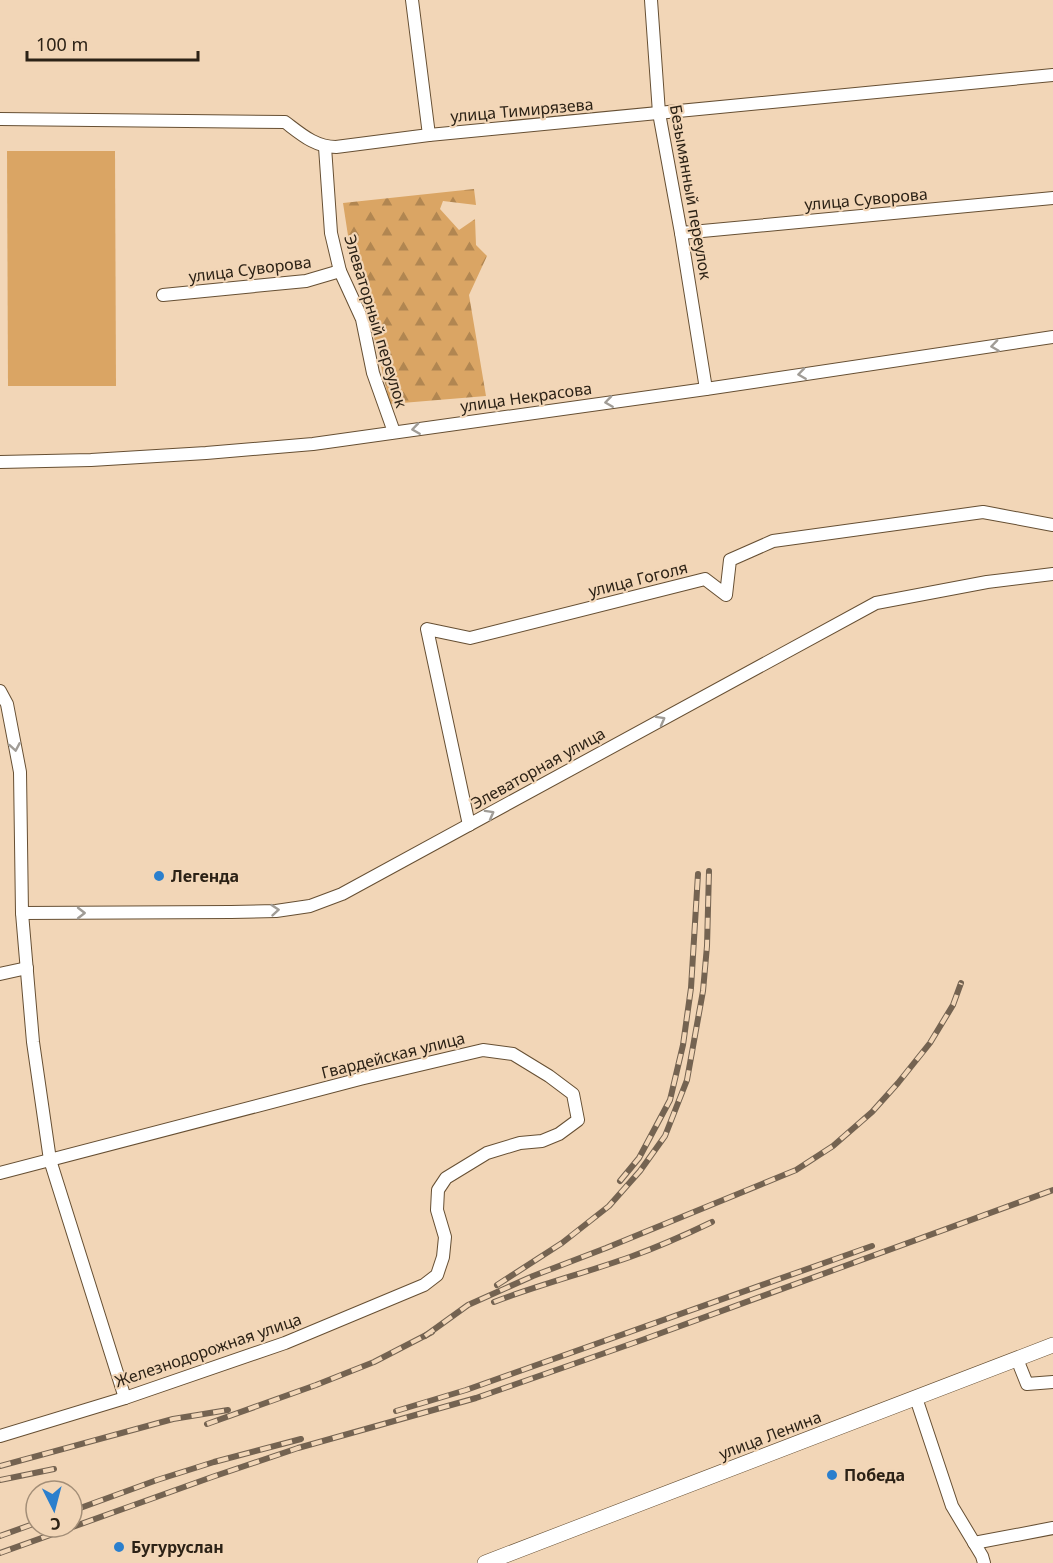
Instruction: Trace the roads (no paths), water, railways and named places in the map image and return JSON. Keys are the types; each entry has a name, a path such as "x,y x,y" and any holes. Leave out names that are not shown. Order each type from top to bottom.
{"main road":[{"name":"улица Ленина","path":"489,1562 1053,1345"}],"street":[{"path":"412,0 429,135"},
{"name":"Безымянный переулок","path":"651,0 660,114 706,389"},
{"name":"улица Тимирязева","path":"325,147 1053,75"},
{"path":"0,119 285,122 325,147"},
{"name":"Элеваторный переулок","path":"325,147 331,233 340,271 362,319 373,373 394,432"},
{"name":"улица Суворова","path":"681,233 1053,198"},
{"name":"улица Суворова","path":"163,295 306,281 340,271"},
{"name":"улица Некрасова","path":"0,462 91,460 313,444 706,389 1053,337"},
{"name":"улица Гоголя","path":"469,825 428,629 470,638 705,579 726,595 730,560 773,541 983,512 1053,525"},
{"name":"Элеваторная улица","path":"22,913 276,911 310,906 342,894 876,603 987,582 1053,574"},
{"path":"0,691 20,772 22,913 33,1042 50,1160 125,1398"},
{"path":"0,974 27,968"},
{"name":"Гвардейская улица","path":"0,1173 360,1079 483,1050 513,1054 573,1094 578,1120 559,1134 542,1141 520,1143 487,1153 446,1178 438,1190 436,1210 445,1237 443,1257 437,1275 424,1285"},
{"name":"Железнодорожная улица","path":"0,1436 125,1398 285,1343 424,1285"},
{"path":"1017,1359 1027,1384 1053,1382"},
{"path":"916,1398 952,1506 984,1563"},
{"path":"974,1543 1053,1528"}],"railway":[{"path":"497,1285 562,1243 609,1206 640,1171 665,1136 687,1080 703,991 709,871"},
{"path":"620,1181 639,1158 670,1100 683,1045 691,988 698,874"},
{"path":"425,1336 468,1305 533,1276 796,1170 833,1146 872,1112 930,1043 953,1005 961,983"},
{"path":"0,1553 298,1448 476,1398 1053,1190"},
{"path":"494,1302 630,1257 712,1222"},
{"path":"396,1411 466,1390 872,1246"},
{"path":"207,1424 374,1362 432,1332"},
{"path":"0,1466 173,1419 228,1410"},
{"path":"84,1507 214,1462 301,1439"},
{"path":"0,1480 54,1469"},
{"path":"0,1536 24,1527"}],"place":[{"name":"Легенда","path":"159,876"},
{"name":"Победа","path":"832,1475"},
{"name":"Бугуруслан","path":"119,1547"}]}
